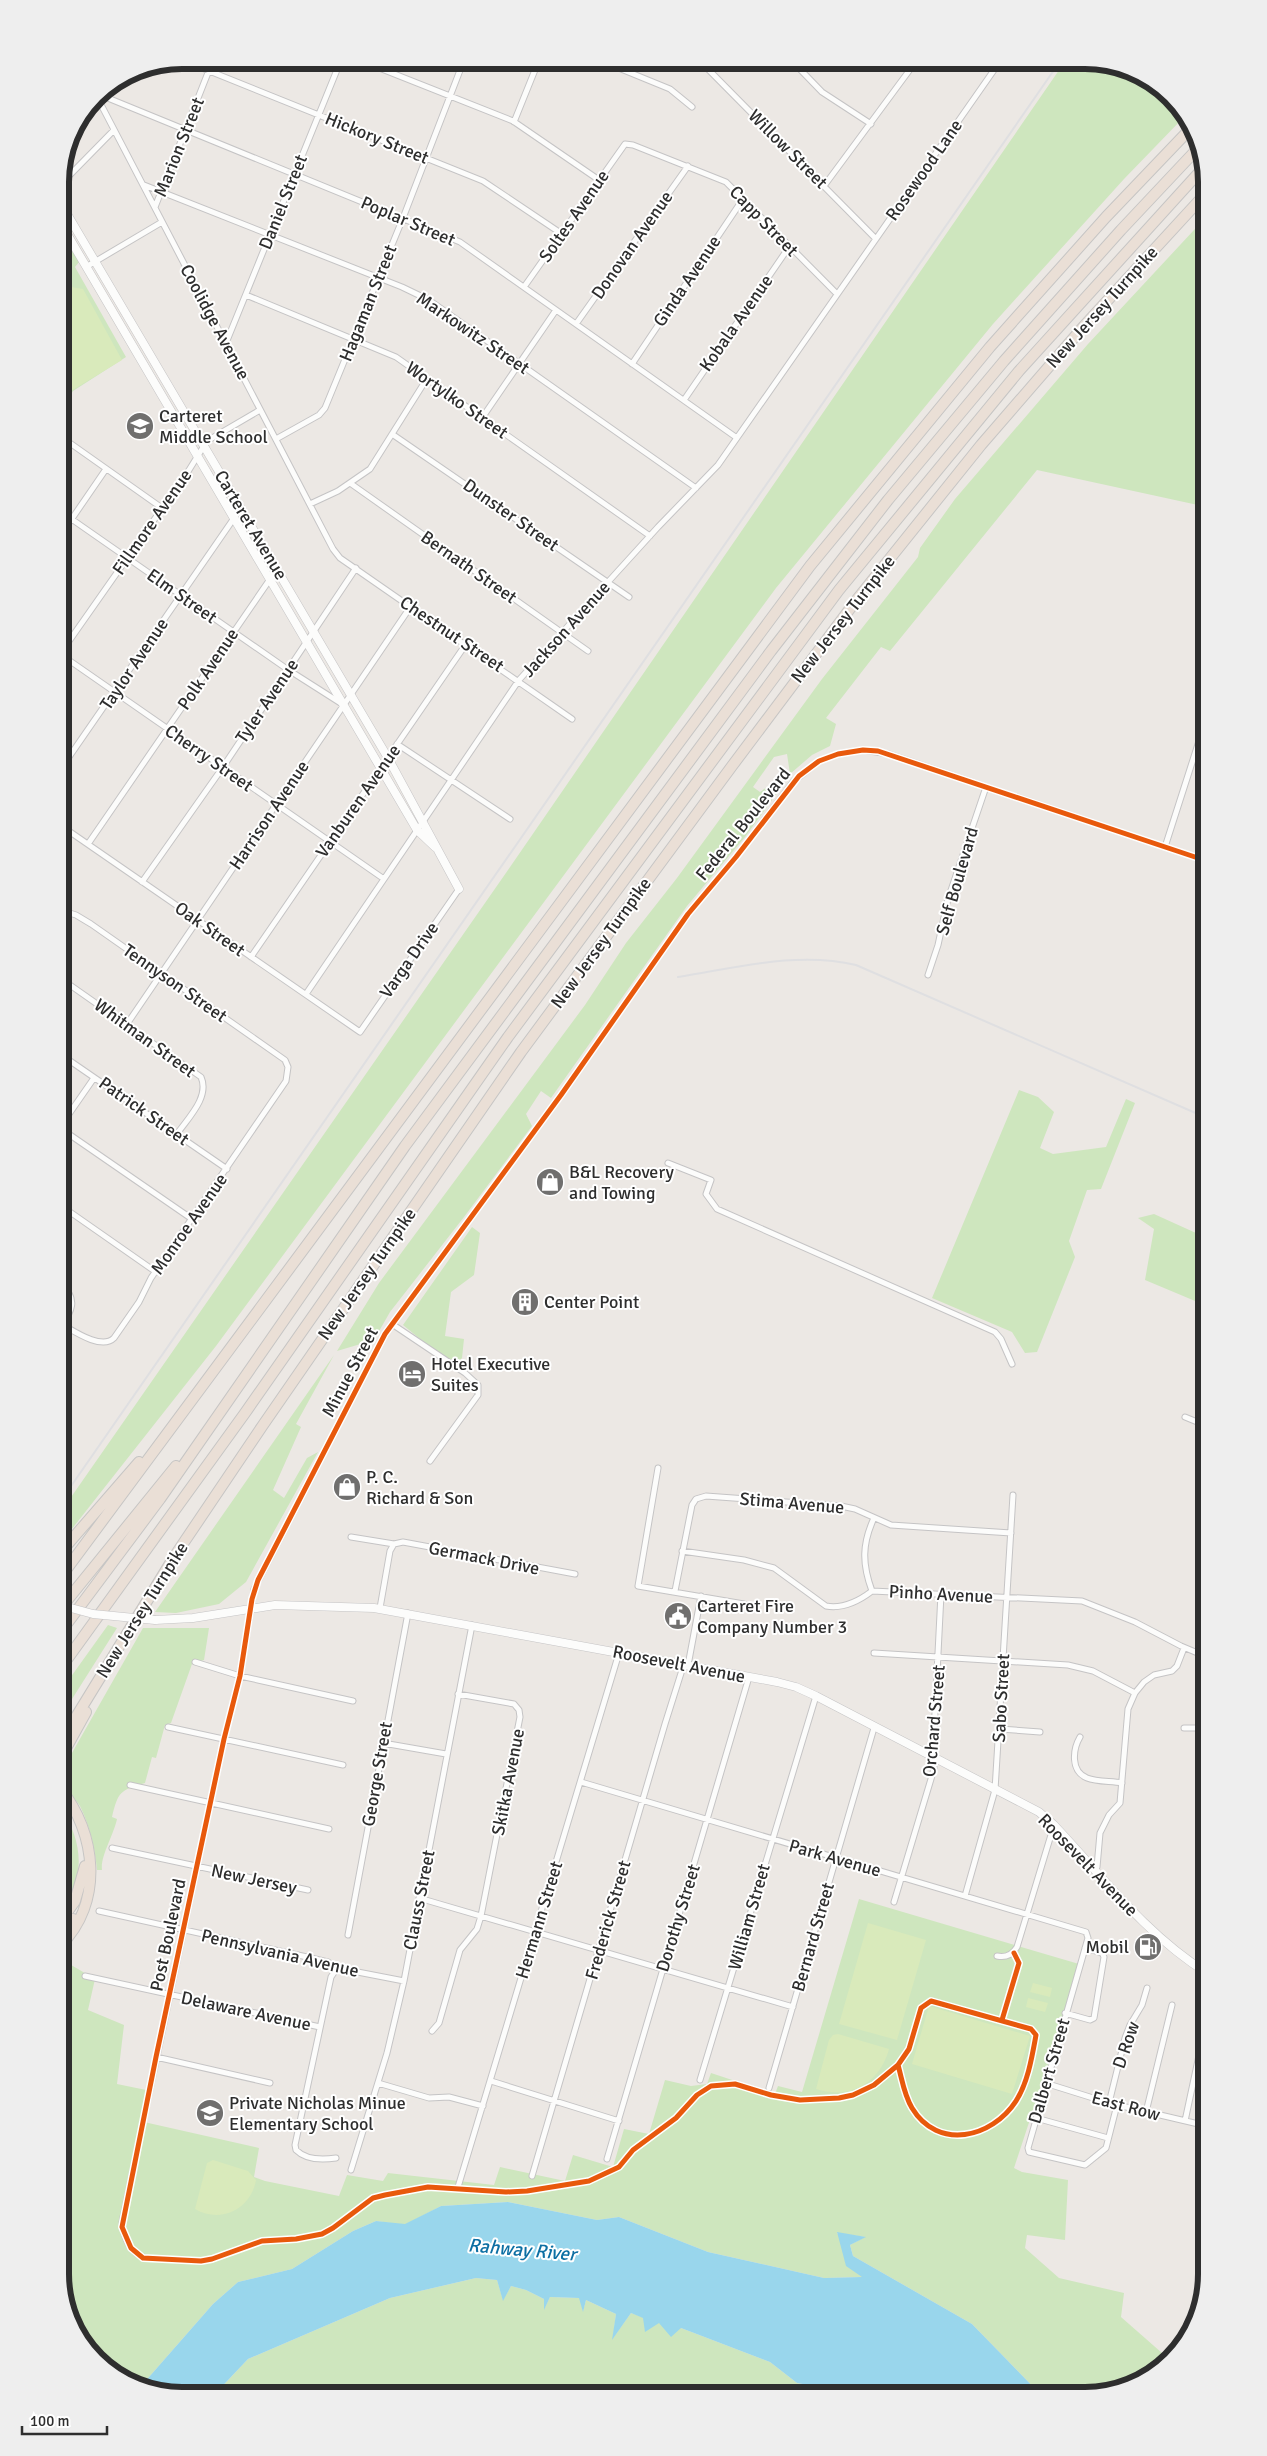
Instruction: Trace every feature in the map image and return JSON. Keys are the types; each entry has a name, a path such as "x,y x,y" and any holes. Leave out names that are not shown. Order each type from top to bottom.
{"highway":[{"path":"69,1566 810,566 990,347 1106,217 1187,132"},
{"name":"New Jersey Turnpike","path":"69,1621 132,1538 405,1146 800,613 888,500 1004,360 1194,152"},
{"name":"New Jersey Turnpike","path":"69,1657 240,1421 508,1037 839,590 1012,379 1198,175"},
{"name":"New Jersey Turnpike","path":"69,1728 195,1524 521,1052 805,668 912,529 1027,391 1198,202"},
{"path":"69,1543 126,1475 156,1446"},
{"path":"69,1599 174,1468 192,1452"},
{"path":"69,1742 129,1629"},
{"path":"69,1805 83,1827 90,1867 89,1893 82,1917 69,1936"},
{"path":"69,1810 77,1828 85,1866 81,1903 69,1925"},
{"path":"69,1909 75,1901 85,1866"}],"street":[{"name":"Hickory Street","path":"204,69 483,181 562,234"},
{"name":"Daniel Street","path":"226,344 337,69"},
{"path":"382,69 514,122 600,180"},
{"name":"Hagaman Street","path":"276,439 319,415 325,408 427,158 460,69"},
{"path":"514,122 535,69"},
{"path":"621,69 670,89 692,107"},
{"name":"Willow Street","path":"708,69 876,239"},
{"path":"800,69 822,92 871,124"},
{"path":"824,186 911,69"},
{"name":"Rosewood Lane","path":"847,280 995,69"},
{"name":"Marion Street","path":"155,207 209,71"},
{"name":"Poplar Street","path":"106,98 460,242 737,438"},
{"name":"Coolidge Avenue","path":"101,103 332,549 340,558 356,568"},
{"path":"69,176 114,130"},
{"name":"Soltes Avenue","path":"524,288 625,144"},
{"name":"Capp Street","path":"625,144 633,144 726,182 837,294"},
{"name":"Donovan Avenue","path":"576,324 688,166"},
{"name":"Markowitz Street","path":"143,185 377,277 429,300 696,488"},
{"name":"Ginda Avenue","path":"632,364 743,199"},
{"name":"Carteret Avenue","path":"69,217 424,820 459,889"},
{"path":"86,267 162,222"},
{"name":"Carteret Avenue","path":"69,238 417,830 438,850"},
{"name":"Kobala Avenue","path":"684,400 789,247"},
{"name":"Jackson Avenue","path":"306,994 519,680 650,536 718,465 847,280"},
{"name":"Wortylko Street","path":"246,295 396,357 426,380 650,536"},
{"path":"482,418 556,310"},
{"path":"119,322 129,316"},
{"path":"310,504 338,491 370,469 426,380"},
{"path":"168,404 177,398"},
{"name":"Fillmore Avenue","path":"69,641 207,441 260,410"},
{"name":"Dunster Street","path":"392,434 629,597"},
{"path":"69,442 162,508"},
{"path":"69,523 106,469"},
{"name":"Bernath Street","path":"350,483 588,651"},
{"name":"Taylor Avenue","path":"69,757 241,508"},
{"name":"Elm Street","path":"69,517 287,669 343,704"},
{"name":"Polk Avenue","path":"88,844 168,730 277,568"},
{"name":"Chestnut Street","path":"356,568 519,680 572,719"},
{"name":"Tyler Avenue","path":"142,882 223,767 356,568"},
{"name":"Harrison Avenue","path":"127,1024 411,606"},
{"name":"Vanburen Avenue","path":"251,957 466,644"},
{"name":"Cherry Street","path":"69,660 384,879"},
{"path":"397,744 510,819"},
{"path":"1165,847 1198,744"},
{"name":"Federal Boulevard","path":"561,1095 688,914 736,857 793,782 811,766 838,753 869,750 889,754 1198,858"},
{"name":"Self Boulevard","path":"928,975 938,946 948,899 986,787"},
{"name":"Oak Street","path":"69,831 360,1032"},
{"name":"Varga Drive","path":"360,1032 459,889"},
{"name":"Tennyson Street","path":"69,913 84,919 286,1061"},
{"name":"Whitman Street","path":"69,984 195,1072 202,1080 204,1089 202,1097 177,1134"},
{"name":"Patrick Street","path":"69,1060 227,1169"},
{"name":"Monroe Avenue","path":"69,1329 81,1335 109,1342 117,1334 139,1302 156,1272 286,1081 288,1067 286,1061"},
{"path":"69,1114 94,1078"},
{"name":"Minue Street","path":"251,1608 258,1580 392,1324 561,1095"},
{"path":"69,1133 192,1219"},
{"path":"668,1163 711,1180 706,1194 717,1209 995,1332 1001,1339 1012,1364"},
{"path":"69,1211 156,1272"},
{"path":"69,1293 73,1302 69,1314"},
{"path":"392,1324 465,1374 478,1388 478,1395 430,1461"},
{"path":"1186,1417 1198,1422"},
{"path":"658,1468 638,1586 744,1604"},
{"name":"Sabo Street","path":"965,1896 995,1790 1013,1495"},
{"name":"Stima Avenue","path":"675,1591 692,1505 696,1498 706,1496 841,1506 891,1525 1011,1533"},
{"path":"872,1590 863,1558 867,1536 874,1518"},
{"name":"Germack Drive","path":"351,1537 394,1544 403,1542 575,1574"},
{"path":"380,1608 390,1551 394,1544"},
{"name":"Pinho Avenue","path":"682,1551 744,1560 774,1568 826,1606 842,1607 872,1590 1082,1601 1094,1604 1198,1653"},
{"name":"Orchard Street","path":"894,1902 934,1770 933,1758 940,1658 941,1594"},
{"name":"Frederick Street","path":"532,2176 643,1800 685,1665 690,1656 701,1596"},
{"name":"Roosevelt Avenue","path":"69,1607 93,1614 155,1620 193,1618 251,1608 293,1605 380,1608 790,1686 816,1696 874,1728 1039,1812 1054,1825 1147,1927 1174,1950 1198,1967"},
{"name":"Post Boulevard","path":"146,2258 139,2256 131,2248 124,2235 122,2222 224,1739 240,1676 251,1608"},
{"name":"George Street","path":"348,1935 408,1613"},
{"name":"Clauss Street","path":"351,2170 378,2083 404,1981 472,1625"},
{"path":"1094,1870 1097,1867 1100,1833 1109,1816 1120,1803 1127,1717 1135,1693 1149,1678 1172,1671 1177,1666 1184,1648"},
{"name":"Hermann Street","path":"458,2187 619,1653"},
{"path":"874,1654 1068,1665 1093,1670 1135,1693"},
{"path":"195,1662 240,1676 353,1701"},
{"name":"Dorothy Street","path":"607,2159 749,1677"},
{"name":"Skitka Avenue","path":"458,1694 514,1704 519,1710 520,1717 481,1916"},
{"name":"William Street","path":"700,2080 816,1696"},
{"path":"168,1727 343,1765"},
{"name":"Bernard Street","path":"769,2088 874,1728"},
{"path":"1184,1728 1198,1728"},
{"path":"1000,1729 1040,1732"},
{"path":"1080,1737 1075,1746 1073,1757 1079,1772 1089,1778 1122,1782"},
{"path":"383,1743 446,1754"},
{"name":"Park Avenue","path":"581,1782 708,1818 772,1839 1084,1931 1088,1935"},
{"path":"130,1785 329,1829"},
{"path":"997,1956 1003,1958 1014,1953 1054,1825"},
{"name":"New Jersey","path":"112,1848 308,1890"},
{"path":"419,1898 793,2007"},
{"name":"Pennsylvania Avenue","path":"99,1911 328,1962 336,1968 404,1981"},
{"path":"432,2031 439,2023 460,1950 477,1929 481,1916"},
{"name":"Dalbert Street","path":"1088,1935 1028,2148 1029,2152 1085,2165 1106,2148 1108,2138"},
{"path":"1065,2013 1090,2020 1094,2018 1104,1956 1102,1953 1085,1948"},
{"path":"336,1968 331,1977 296,2143 296,2150 303,2155 324,2160 336,2158"},
{"name":"Delaware Avenue","path":"84,1976 320,2027"},
{"name":"D Row","path":"1109,2103 1125,2038 1130,2025 1142,2005 1147,1988"},
{"path":"1146,2112 1172,2005"},
{"path":"156,2057 270,2083"},
{"path":"1185,2121 1198,2060"},
{"path":"491,2081 619,2121"},
{"path":"378,2083 429,2098 446,2097 483,2106"},
{"name":"East Row","path":"1045,2083 1109,2103 1198,2124"},
{"path":"1036,2118 1108,2138 1117,2105"}],"green space":[{"path":"1060,69 1093,69 1122,75 1135,80 1160,97 1180,121 1124,179 993,324 776,588 216,1346 69,1533 69,1500 508,870"},
{"path":"1198,226 1198,505 1037,470 890,651 881,647 826,718 836,724 830,746 812,755 790,774 787,754 774,757 753,787 760,792 774,782 783,785 745,837 687,906 551,1098 541,1091 526,1114 532,1126 390,1312 374,1340 337,1351 379,1283 585,1005 626,943 677,878 822,679 918,557 920,548 955,499 1088,344"},
{"path":"69,246 79,262 75,267 126,357 73,391 69,397"},
{"path":"69,288 83,289 122,360 69,392"},
{"path":"1019,1090 1038,1097 1054,1112 1040,1148 1053,1154 1106,1147 1126,1099 1135,1103 1101,1189 1087,1190 1069,1241 1075,1257 1037,1352 1025,1353 1012,1332 932,1298"},
{"path":"1154,1214 1198,1234 1198,1302 1145,1280 1154,1229 1138,1218"},
{"path":"472,1227 480,1233 474,1275 451,1292 445,1336 464,1339 462,1358 454,1367 403,1325"},
{"path":"334,1355 296,1424 301,1427 273,1490 284,1498 307,1458 318,1452 246,1582 219,1604 176,1613 155,1612"},
{"path":"108,1625 117,1628 69,1704 69,1679"},
{"path":"143,1628 209,1628 204,1660 192,1664 171,1723 165,1725 156,1758 152,1757 145,1783 125,1790 118,1797 112,1817 117,1819 105,1852 102,1870 97,1870 87,1822 80,1806 69,1792 69,1758"},
{"path":"69,1822 74,1833 79,1860 78,1874 69,1899"},
{"path":"859,1899 1079,1964 1065,2013 1014,2168 1022,2172 1068,2180 1065,2240 1027,2235 1025,2248 1059,2278 1124,2293 1121,2317 1162,2353 1157,2361 1129,2379 1107,2385 1093,2387 1033,2387 972,2324 853,2256 850,2245 865,2237 837,2233 863,2277 824,2278 708,2252 619,2217 597,2220 508,2202 441,2206 405,2225 376,2221 353,2231 292,2269 238,2282 213,2304 145,2381 132,2376 107,2359 88,2337 77,2318 69,2282 69,1964 95,1979 88,2010 124,2025 117,2084 151,2091 144,2122 259,2148 254,2177 265,2181 339,2196 347,2175 383,2181 388,2173 494,2185 500,2167 565,2181 573,2155 613,2167 624,2129 649,2134 665,2080 691,2086 707,2084 711,2073 775,2094 778,2086 802,2092"},
{"path":"868,1923 926,1940 897,2040 839,2024"},
{"path":"1033,1983 1052,1988 1050,1997 1030,1992"},
{"path":"1028,1998 1048,2003 1045,2012 1026,2007"},
{"path":"929,2006 1030,2036 1012,2094 912,2064"},
{"path":"838,2034 889,2049 885,2061 879,2071 862,2086 840,2092 816,2089 829,2040 833,2035"},
{"path":"213,2160 248,2171 256,2180 248,2199 233,2211 224,2214 215,2215 195,2209 207,2163"},
{"path":"476,2278 497,2280 503,2300 511,2286 526,2290 544,2299 544,2309 550,2297 580,2298 583,2311 586,2300 616,2314 613,2338 631,2313 659,2323 681,2328 770,2362 797,2383 819,2387 222,2387 248,2359 390,2298"}],"water":[{"name":"Rahway River","path":"508,2202 597,2220 619,2217 708,2252 824,2278 862,2277 846,2266 837,2232 866,2237 850,2245 853,2256 972,2324 1033,2387 819,2387 797,2383 770,2362 681,2328 671,2337 659,2323 645,2332 643,2318 631,2313 612,2340 616,2314 586,2300 583,2312 579,2298 550,2297 544,2310 544,2299 526,2290 511,2286 503,2301 497,2280 476,2278 390,2298 248,2359 222,2387 174,2387 145,2381 213,2304 238,2282 292,2269 353,2231 376,2221 405,2224 441,2206"}],"railway":[{"path":"69,1489 1055,69"},
{"path":"678,977 789,960 834,961 856,965 1198,1114"}],"cycle path":[{"path":"898,2065 874,2085 853,2095 839,2098 800,2100 771,2095 735,2084 711,2086 697,2095 676,2118 633,2150 619,2167 589,2181 527,2191 506,2192 428,2187 385,2195 373,2198 322,2234 296,2239 262,2241 212,2259 201,2261 143,2258 131,2248 122,2227 156,2057 224,1739 240,1676 252,1599 258,1580 385,1334 561,1095 688,914 736,857 799,776 819,761 838,754 863,750 878,751 1198,858"},
{"path":"1002,2020 1019,1963 1014,1953"},
{"path":"931,2001 1031,2029 1036,2035 1027,2078 1016,2101 1006,2114 993,2124 979,2131 965,2134 950,2134 936,2130 923,2122 909,2103 898,2065 909,2049 921,2008 931,2001"}],"place":[{"name":"Carteret Middle School","path":"140,426"},
{"name":"B&L Recovery and Towing","path":"550,1182"},
{"name":"Center Point","path":"525,1302"},
{"name":"Hotel Executive Suites","path":"412,1374"},
{"name":"P. C. Richard & Son","path":"347,1487"},
{"name":"Carteret Fire Company Number 3","path":"678,1616"},
{"name":"Mobil","path":"1148,1947"},
{"name":"Private Nicholas Minue Elementary School","path":"210,2113"}]}
